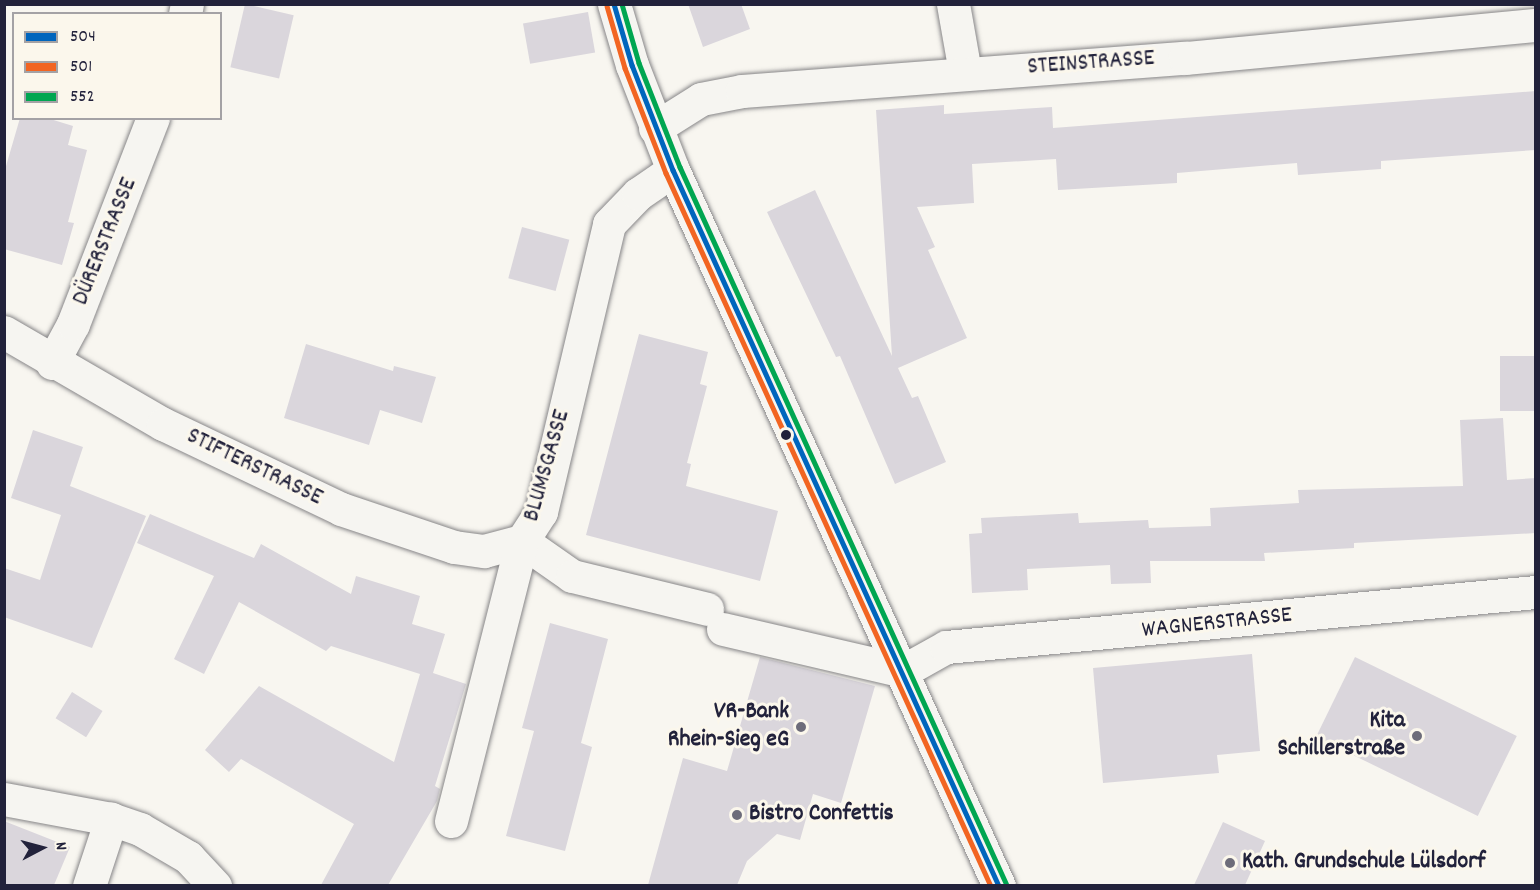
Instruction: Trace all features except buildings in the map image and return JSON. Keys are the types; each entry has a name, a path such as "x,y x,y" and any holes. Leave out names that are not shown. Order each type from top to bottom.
{"street":[{"path":"614,4 655,128 673,170 999,885"},
{"path":"953,4 965,72"},
{"name":"STEINSTRASSE","path":"655,128 701,99 742,91 965,72 1185,58 1536,25"},
{"name":"DÜRERSTRASSE","path":"52,363 73,324 152,120"},
{"name":"BLUMSGASSE","path":"452,821 522,541 541,512 609,224 638,194 673,170"},
{"name":"STIFTERSTRASSE","path":"4,332 52,363 163,424 340,509 454,547 484,551 522,541"},
{"path":"522,541 572,576 715,619 903,671"},
{"name":"WAGNERSTRASSE","path":"903,671 946,647 1536,592"},
{"path":"4,799 111,819 167,843 188,857 215,885"},
{"path":"89,885 111,819"}],"transit line":[{"name":"504","path":"614,4 632,65 673,170 999,886"},
{"name":"552","path":"622,4 639,63 680,167 1006,883"},
{"name":"501","path":"607,6 625,68 666,173 991,886"}],"place":[{"name":"VR-Bank Rhein-Sieg eG","path":"801,727"},
{"name":"Kita Schillerstraße","path":"1417,736"},
{"name":"Bistro Confettis","path":"737,815"},
{"name":"Kath. Grundschule Lülsdorf","path":"1230,863"}]}
